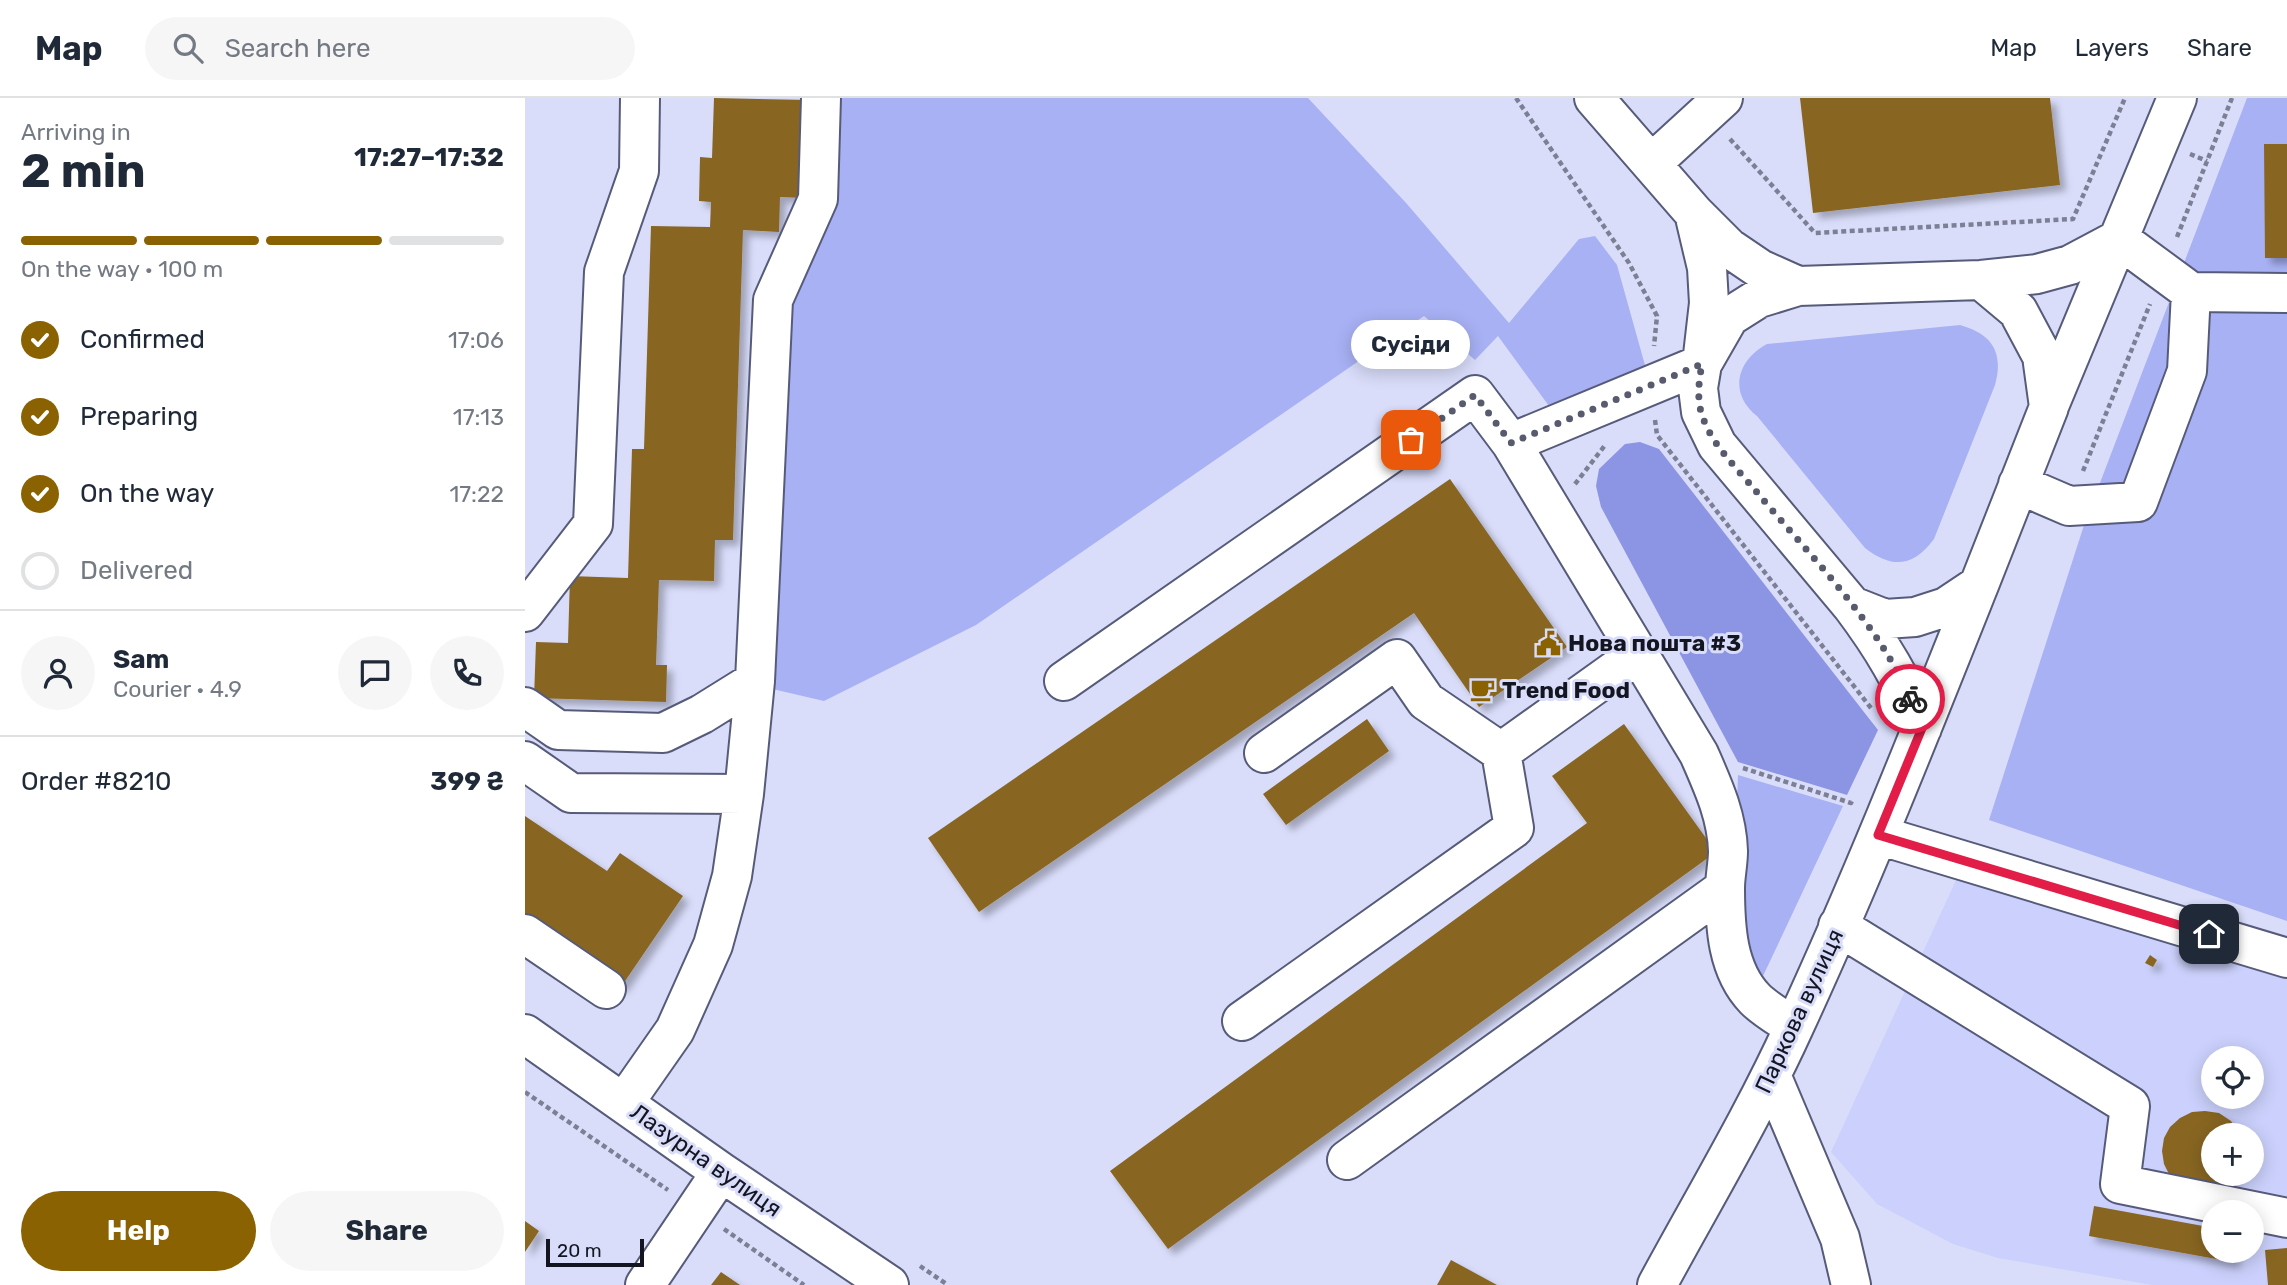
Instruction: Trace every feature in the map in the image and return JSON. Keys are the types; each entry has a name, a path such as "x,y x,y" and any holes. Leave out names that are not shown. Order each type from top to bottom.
{"street":[{"path":"525,612 593,524 604,272 639,171 640,98"},
{"path":"624,1103 675,1030 713,945 732,876 744,794 755,681 773,300 818,199 821,98"},
{"path":"1594,98 1694,214 1729,248 1760,269 1798,286"},
{"path":"2049,407 2176,99"},
{"path":"1652,163 1714,106"},
{"path":"1694,214 1707,268 1709,303 1698,388 1701,412 1717,445 1852,606 1887,653 1907,690 1922,728"},
{"path":"1511,443 1702,364 1729,317 1759,298 1798,286 1981,280 2037,274 2070,265 2119,239"},
{"path":"2119,239 2191,292 2287,293"},
{"path":"1981,280 2018,311 2036,344 2042,356 2049,407"},
{"path":"2018,484 2069,506 2138,502 2187,371 2191,292"},
{"path":"1064,681 1475,395 1511,443 1699,754 1718,795 1724,820 1728,852 1725,888 1727,930 1731,957 1741,982 1757,1001 1794,1027"},
{"name":"Паркова вулиця","path":"1657,1285 1771,1075 1794,1027 1878,835 2049,407"},
{"path":"1852,606 1885,619 1915,617 1946,607 1979,585"},
{"path":"1501,752 1639,654"},
{"path":"1242,1021 1514,828 1501,752 1426,701 1397,659 1264,753"},
{"path":"525,707 558,730 663,733 702,715 755,681"},
{"path":"525,761 571,793 744,794"},
{"path":"1878,835 2287,958"},
{"path":"1347,1160 1725,888"},
{"path":"1838,926 2130,1106 2120,1184 2287,1218"},
{"path":"525,934 606,989"},
{"name":"Лазурна вулиця","path":"525,1034 721,1172 889,1285"},
{"path":"1771,1075 1840,1238 1855,1283"},
{"path":"645,1285 721,1172"}],"path":[{"path":"1714,106 1815,233 2073,219 2125,98"},
{"path":"1553,512 1613,434"},
{"path":"1699,754 1851,803 1857,790"}],"shaded area":[{"path":"823,98 1308,98 1407,204 1509,323 1579,239 1595,236 1617,265 1648,376 1549,406 1498,336 1475,360 1424,316 976,625 824,701 764,687 779,324"},
{"path":"2247,98 2287,98 2287,921 1989,820 2085,522"},
{"path":"1960,325 1988,339 1993,346 1998,363 1995,385 1934,539 1910,560 1893,562 1865,548 1748,407 1742,397 1740,377 1749,359 1767,344"},
{"path":"1640,442 1659,449 1878,730 1847,795 1738,762 1601,507 1596,486 1599,469 1625,444"},
{"path":"1738,775 1843,806 1763,976 1739,940 1735,850"},
{"path":"1957,878 2287,972 2287,1285 2152,1285 1998,1258 1953,1244 1877,1204 1831,1152"}],"building":[{"path":"714,98 810,100 806,198 780,197 779,232 743,230 733,540 715,540 714,581 659,580 656,665 667,665 666,702 534,698 536,642 568,643 570,576 628,578 632,449 644,449 651,226 710,227 711,202 699,201 700,157 712,158"},
{"path":"1800,98 2050,98 2060,185 1813,213"},
{"path":"2264,144 2287,144 2287,258 2265,258"},
{"path":"1450,479 1567,647 1479,707 1414,613 979,912 928,838"},
{"path":"1367,719 1389,751 1286,825 1263,794"},
{"path":"1624,724 1716,852 1168,1249 1110,1171 1587,823 1552,776"},
{"path":"525,816 607,871 620,853 683,896 621,987 525,922"},
{"path":"2150,955 2157,960 2153,967 2145,963"},
{"path":"2192,1112 2219,1113 2232,1123 2201,1123 2201,1185 2170,1176 2162,1151 2164,1138 2170,1127"},
{"path":"2204,1186 2225,1186 2218,1190"},
{"path":"2094,1206 2201,1226 2201,1256 2089,1236"},
{"path":"525,1221 539,1231 525,1252"},
{"path":"2287,1248 2287,1285 2268,1285 2265,1250"},
{"path":"1451,1260 1497,1285 1437,1285"},
{"path":"721,1272 740,1285 711,1285"}],"way so far":[{"path":"1411,440 1475,395 1511,443 1702,364 1698,388 1701,412 1717,445 1852,606 1887,653 1910,699"}],"place":[{"name":"Сусіди","path":"1411,440"},
{"name":"Нова пошта #3","path":"1548,643"},
{"name":"Trend Food","path":"1482,690"}],"route":[{"path":"1910,699 1922,728 1878,835 2209,934"}]}
